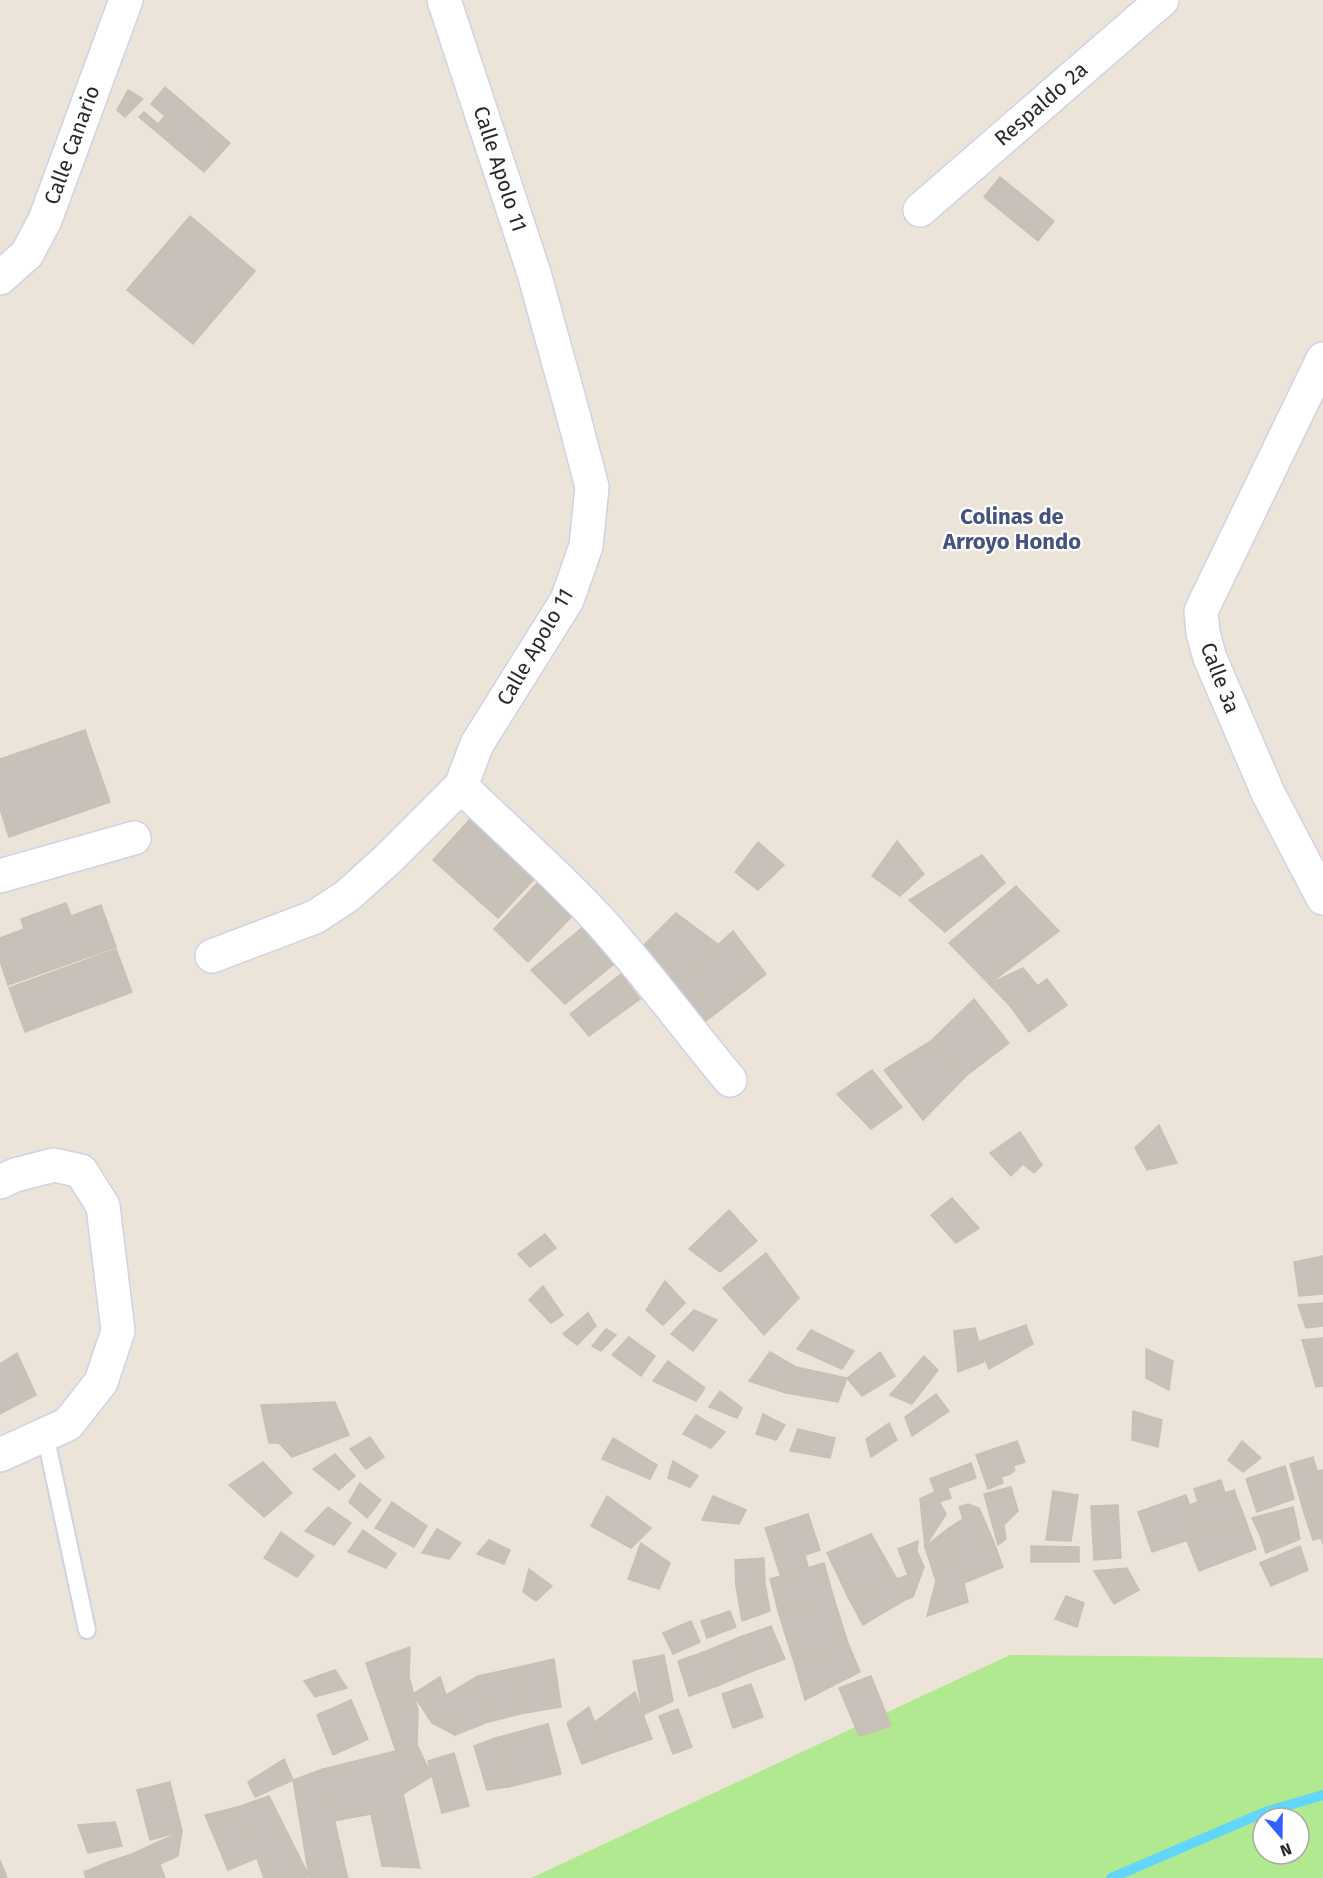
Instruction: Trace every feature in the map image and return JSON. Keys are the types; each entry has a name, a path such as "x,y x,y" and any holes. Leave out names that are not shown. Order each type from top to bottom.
{"street":[{"name":"Calle Canario","path":"0,278 27,254 45,220 126,0"},
{"name":"Calle Apolo 11","path":"212,956 315,917 347,896 387,860 461,786 477,744 567,600 586,546 592,487 534,273 444,0"},
{"name":"Respaldo 2a","path":"920,210 1162,0"},
{"name":"Calle 3a","path":"1323,359 1201,611 1203,633 1210,658 1268,793 1323,898"},
{"path":"461,786 599,920 729,1080"},
{"path":"0,876 134,838"},
{"path":"0,1182 15,1175 54,1165 81,1171 103,1206 118,1331 101,1382 68,1424 0,1455"}],"lane":[{"path":"45,1434 87,1630"}],"green space":[{"path":"1010,1655 1323,1658 1323,1878 531,1878"}],"building":[{"path":"165,87 230,143 204,172 139,117 144,112 158,124 165,116 151,104"},
{"path":"128,90 143,99 125,117 117,110"},
{"path":"1000,177 1054,221 1038,241 984,197"},
{"path":"190,216 255,271 193,344 127,290"},
{"path":"85,730 110,802 9,837 0,809 0,759"},
{"path":"471,818 536,877 498,918 433,860"},
{"path":"897,841 924,874 900,896 872,876"},
{"path":"758,842 784,865 758,890 735,872"},
{"path":"982,855 1005,883 945,932 909,900"},
{"path":"542,878 577,911 528,962 494,929"},
{"path":"1016,886 1059,931 989,984 949,943"},
{"path":"66,903 71,916 101,905 116,947 8,985 0,961 0,938 24,929 21,919"},
{"path":"676,913 719,945 674,985 638,951"},
{"path":"583,927 614,964 565,1004 531,970"},
{"path":"733,931 766,974 706,1021 674,985"},
{"path":"116,949 132,992 25,1032 9,988"},
{"path":"1023,968 1038,986 1010,1006 989,984"},
{"path":"621,974 640,999 589,1036 570,1014"},
{"path":"1047,979 1067,1005 1029,1032 1010,1006"},
{"path":"974,999 1009,1043 967,1075 931,1041"},
{"path":"931,1041 967,1075 923,1120 884,1070"},
{"path":"872,1070 902,1107 871,1129 837,1094"},
{"path":"1159,1125 1177,1163 1147,1170 1135,1148"},
{"path":"1020,1132 1042,1165 1034,1173 1023,1164 1011,1176 990,1153"},
{"path":"952,1198 979,1228 956,1243 931,1215"},
{"path":"729,1210 757,1241 720,1272 689,1249"},
{"path":"545,1234 556,1248 530,1267 518,1254"},
{"path":"766,1253 799,1298 764,1335 723,1288"},
{"path":"1323,1256 1323,1294 1299,1296 1294,1262"},
{"path":"665,1281 685,1303 663,1325 646,1310"},
{"path":"543,1286 563,1315 551,1323 529,1300"},
{"path":"1323,1303 1323,1326 1306,1328 1298,1305"},
{"path":"694,1310 717,1320 693,1351 671,1334"},
{"path":"588,1313 596,1326 577,1345 563,1334"},
{"path":"1026,1325 1033,1344 989,1369 978,1342"},
{"path":"975,1328 984,1362 958,1372 954,1331"},
{"path":"606,1329 616,1335 601,1351 592,1346"},
{"path":"811,1330 854,1351 842,1369 797,1349"},
{"path":"629,1337 655,1356 641,1376 612,1355"},
{"path":"1323,1338 1323,1386 1316,1387 1302,1340"},
{"path":"1146,1349 1173,1361 1169,1390 1146,1378"},
{"path":"770,1352 796,1367 786,1393 749,1381"},
{"path":"880,1352 895,1376 862,1396 847,1378"},
{"path":"17,1353 36,1395 0,1414 0,1364"},
{"path":"924,1356 938,1370 912,1404 890,1395"},
{"path":"668,1361 705,1388 696,1401 653,1381"},
{"path":"796,1367 847,1378 838,1402 786,1393"},
{"path":"720,1391 742,1408 737,1418 709,1407"},
{"path":"936,1394 949,1411 912,1436 905,1417"},
{"path":"335,1402 349,1435 292,1457 279,1443 269,1443 261,1405"},
{"path":"1133,1411 1162,1420 1158,1447 1132,1440"},
{"path":"763,1414 785,1425 776,1440 756,1434"},
{"path":"696,1415 725,1432 711,1448 683,1434"},
{"path":"889,1423 897,1440 871,1457 866,1439"},
{"path":"798,1429 835,1438 830,1458 790,1451"},
{"path":"370,1437 384,1457 366,1469 350,1449"},
{"path":"613,1438 657,1465 650,1479 602,1459"},
{"path":"1017,1441 1025,1462 1013,1466 1015,1470 1001,1477 1003,1483 988,1489 976,1455"},
{"path":"1242,1441 1261,1458 1243,1472 1228,1460"},
{"path":"335,1454 355,1476 339,1490 313,1469"},
{"path":"1313,1457 1317,1471 1323,1470 1323,1508 1304,1513 1290,1464"},
{"path":"673,1461 698,1476 690,1487 668,1478"},
{"path":"263,1462 292,1493 264,1517 229,1485"},
{"path":"971,1463 976,1478 948,1488 951,1498 939,1502 930,1479"},
{"path":"1285,1466 1294,1499 1257,1512 1246,1479"},
{"path":"1221,1480 1225,1493 1198,1502 1194,1489"},
{"path":"360,1483 381,1500 367,1518 349,1502"},
{"path":"1011,1487 1018,1511 1004,1525 1006,1539 998,1545 984,1494"},
{"path":"1234,1490 1245,1519 1200,1536 1189,1505"},
{"path":"1053,1491 1078,1495 1071,1541 1046,1540"},
{"path":"934,1492 946,1514 925,1547 920,1499"},
{"path":"1186,1495 1200,1536 1152,1552 1138,1512"},
{"path":"607,1496 651,1528 631,1548 591,1526"},
{"path":"713,1496 746,1510 739,1524 702,1520"},
{"path":"392,1502 427,1526 414,1547 375,1528"},
{"path":"968,1504 979,1508 993,1540 953,1557 949,1528 963,1519 959,1507"},
{"path":"1118,1505 1121,1558 1094,1560 1091,1506"},
{"path":"328,1507 351,1523 334,1545 305,1531"},
{"path":"1293,1507 1296,1520 1260,1535 1252,1518"},
{"path":"1323,1508 1323,1520 1321,1520 1318,1509"},
{"path":"1318,1509 1321,1520 1323,1520 1323,1544 1321,1538 1313,1540 1304,1513"},
{"path":"808,1514 820,1550 805,1555 808,1567 781,1577 765,1528"},
{"path":"1245,1519 1256,1549 1199,1571 1187,1541"},
{"path":"1296,1520 1300,1539 1266,1553 1260,1535"},
{"path":"949,1528 953,1557 964,1583 968,1602 927,1616 936,1581 925,1547"},
{"path":"437,1529 461,1543 449,1559 422,1553"},
{"path":"363,1530 396,1554 386,1568 348,1552"},
{"path":"281,1532 314,1556 297,1577 264,1558"},
{"path":"871,1534 897,1579 848,1597 827,1553"},
{"path":"489,1540 510,1550 504,1564 477,1554"},
{"path":"993,1540 1003,1567 964,1583 953,1557"},
{"path":"918,1541 917,1551 924,1567 913,1597 905,1600 897,1579 908,1575 898,1549"},
{"path":"641,1543 670,1563 659,1589 628,1579"},
{"path":"1031,1546 1079,1547 1079,1562 1031,1562"},
{"path":"1300,1546 1308,1570 1271,1586 1260,1563"},
{"path":"764,1558 765,1584 736,1586 735,1560"},
{"path":"824,1563 834,1599 779,1614 770,1579"},
{"path":"1127,1568 1139,1590 1114,1604 1094,1571"},
{"path":"529,1569 552,1586 536,1601 523,1592"},
{"path":"897,1579 905,1600 863,1625 848,1597"},
{"path":"765,1584 770,1611 742,1621 736,1586"},
{"path":"1066,1596 1084,1603 1077,1627 1055,1619"},
{"path":"834,1599 848,1643 794,1662 779,1614"},
{"path":"730,1611 736,1627 707,1638 701,1621"},
{"path":"691,1621 700,1642 673,1654 663,1633"},
{"path":"771,1626 785,1659 753,1671 740,1637"},
{"path":"740,1637 753,1671 717,1686 704,1652"},
{"path":"848,1643 860,1672 805,1700 794,1662"},
{"path":"410,1647 409,1677 375,1690 366,1663"},
{"path":"704,1652 717,1686 689,1696 678,1661"},
{"path":"664,1655 673,1701 643,1715 633,1661"},
{"path":"554,1659 561,1707 520,1714 510,1669"},
{"path":"510,1669 520,1714 488,1722 478,1676"},
{"path":"335,1670 347,1688 315,1697 304,1681"},
{"path":"478,1676 488,1722 455,1735 446,1695"},
{"path":"871,1676 891,1726 859,1736 839,1688"},
{"path":"409,1677 418,1710 382,1710 375,1690"},
{"path":"440,1677 455,1735 432,1723 413,1694"},
{"path":"751,1684 763,1717 733,1728 722,1694"},
{"path":"635,1692 652,1739 606,1755 595,1722"},
{"path":"351,1700 368,1739 333,1755 317,1715"},
{"path":"589,1707 606,1755 582,1764 567,1723"},
{"path":"678,1709 692,1747 673,1754 659,1716"},
{"path":"382,1710 418,1710 417,1745 396,1751"},
{"path":"548,1724 561,1774 508,1787 495,1738"},
{"path":"495,1738 508,1787 487,1790 474,1746"},
{"path":"417,1745 432,1776 403,1794 396,1751"},
{"path":"396,1751 420,1868 382,1866 371,1814 334,1821 323,1769"},
{"path":"454,1753 469,1806 442,1813 428,1761"},
{"path":"284,1759 293,1780 255,1797 248,1782"},
{"path":"323,1769 345,1867 309,1876 293,1780"},
{"path":"170,1782 182,1831 150,1840 137,1790"},
{"path":"269,1796 309,1876 305,1878 264,1878 238,1807"},
{"path":"238,1807 257,1858 228,1870 205,1815"},
{"path":"115,1822 122,1846 88,1853 78,1825"},
{"path":"182,1831 178,1856 140,1873 132,1854"},
{"path":"132,1854 141,1878 113,1878 108,1862"},
{"path":"0,1860 7,1878 0,1878"},
{"path":"108,1862 113,1878 86,1878 84,1872"},
{"path":"160,1865 165,1878 141,1878 140,1873"},
{"path":"345,1867 348,1878 309,1878 309,1876"}],"waterway":[{"path":"1111,1878 1265,1812 1323,1795"}],"district":[{"name":"Colinas de Arroyo Hondo","path":"1012,528"}]}
